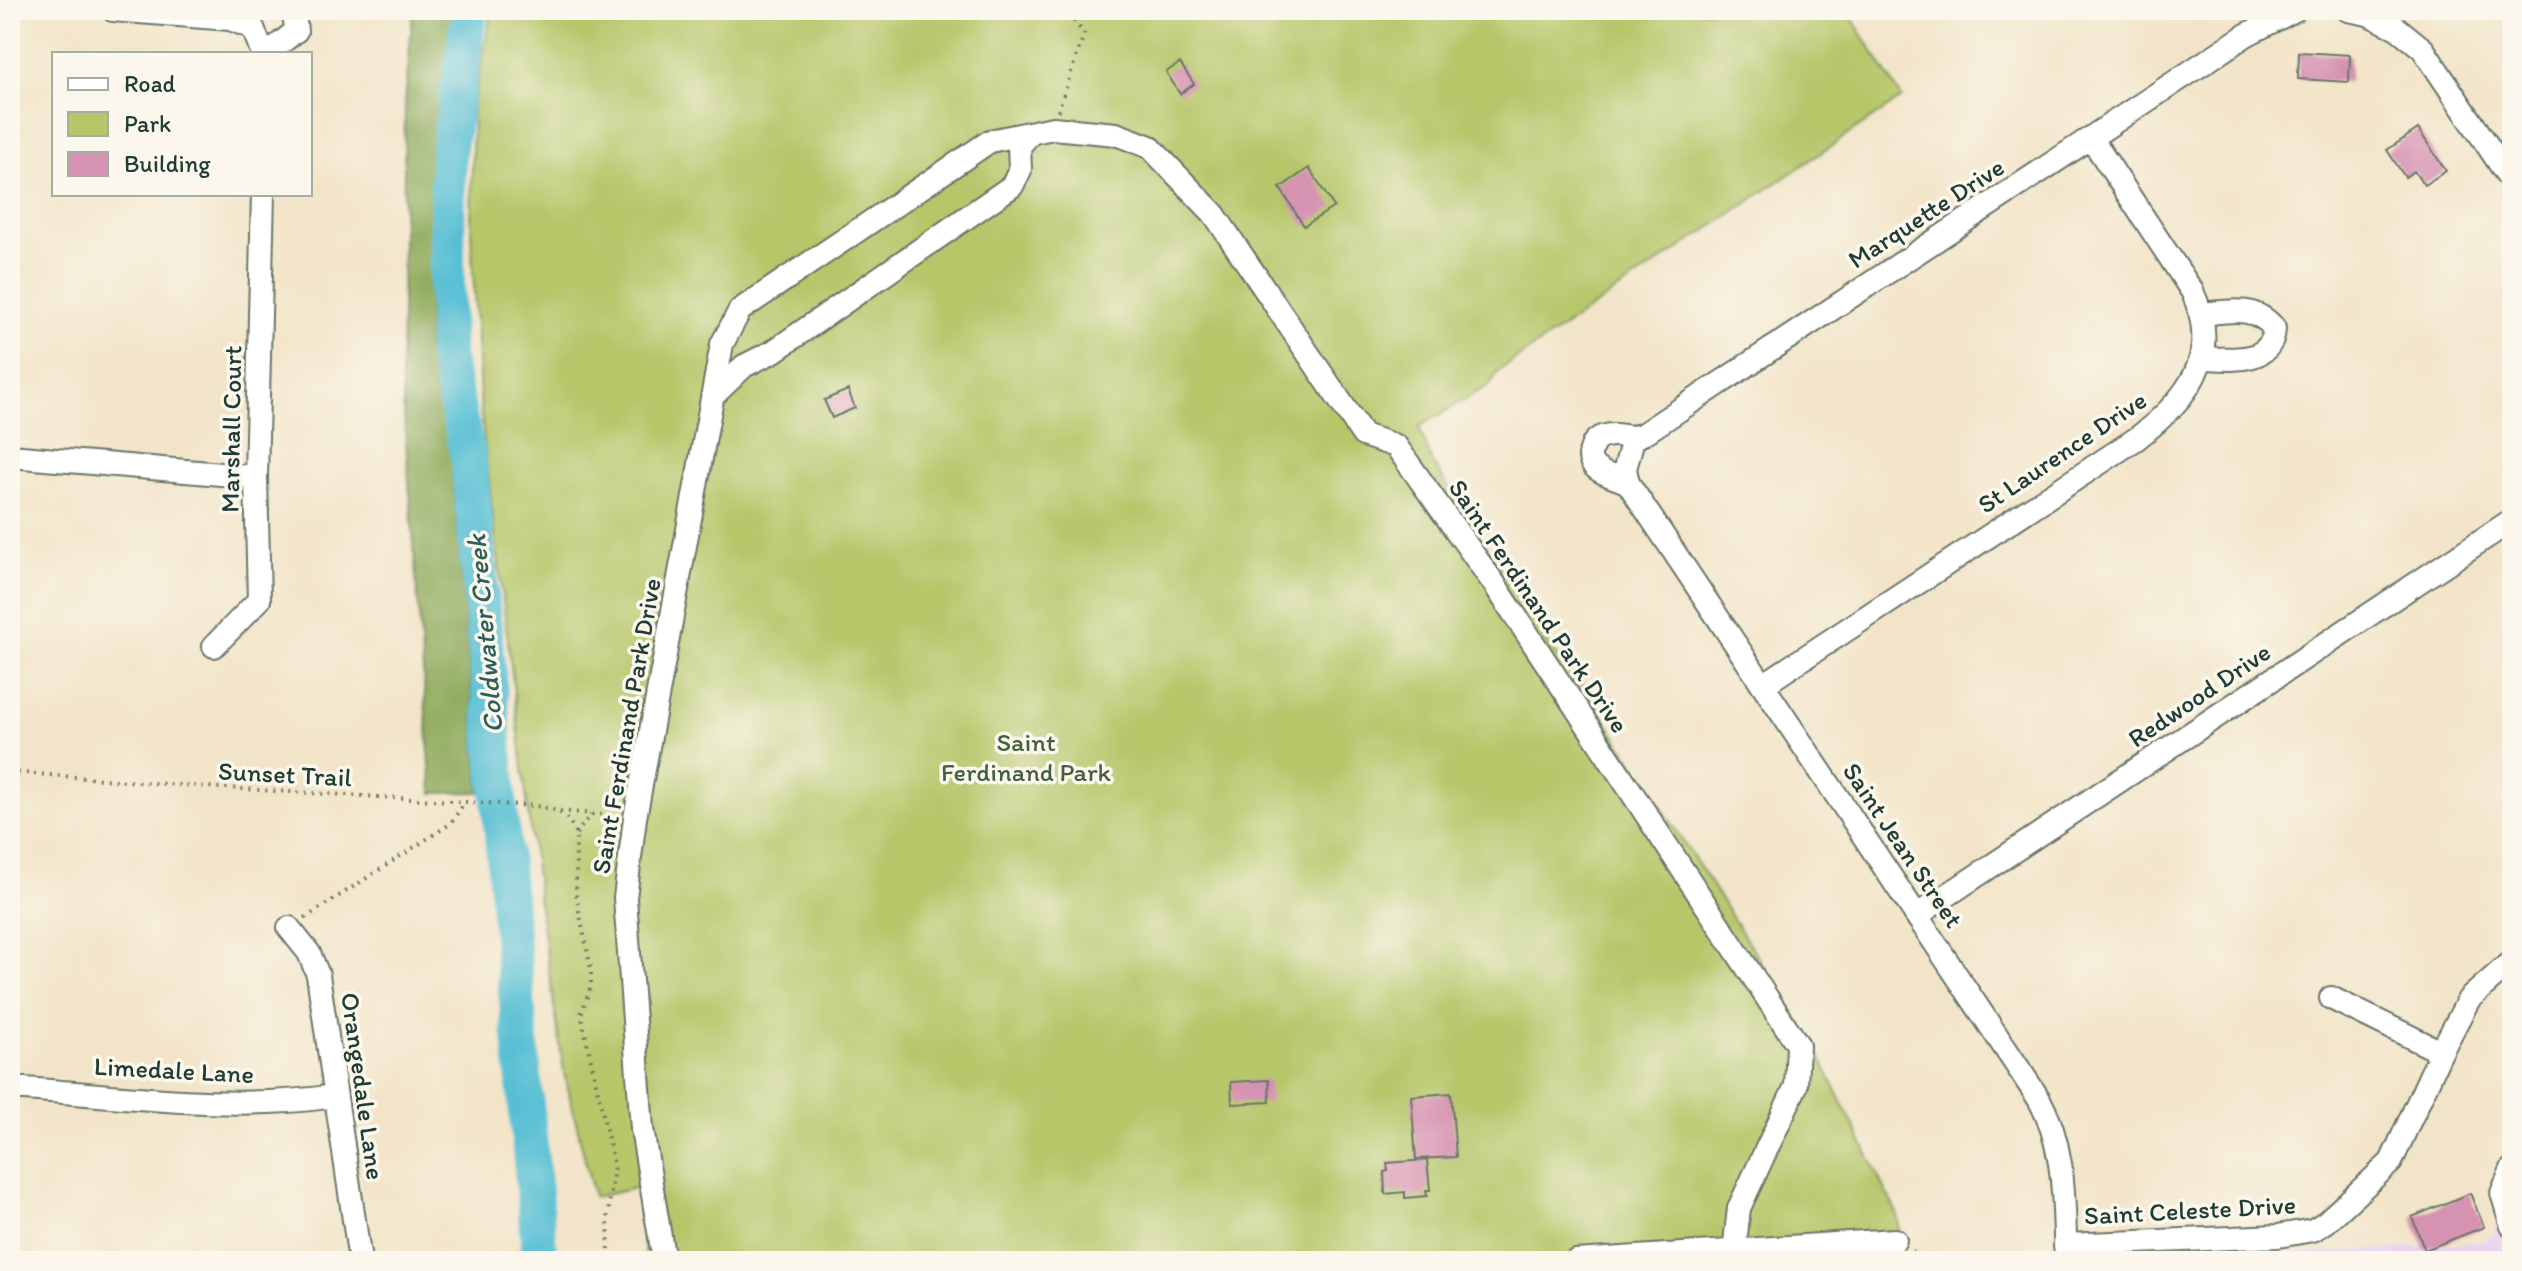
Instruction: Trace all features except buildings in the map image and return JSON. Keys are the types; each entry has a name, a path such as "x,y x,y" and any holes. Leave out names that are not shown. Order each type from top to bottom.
{"street":[{"path":"113,10 245,19 264,52"},
{"path":"268,52 296,31 294,10"},
{"name":"Marquette Drive","path":"1590,450 1597,439 1609,435 1633,439 2246,35 2295,10"},
{"path":"2348,10 2368,14 2397,28 2423,49 2512,182"},
{"path":"716,393 744,366 774,351 1012,186 1020,170 1019,146 1042,131"},
{"name":"Saint Ferdinand Park Drive","path":"664,1261 642,1129 625,911 635,818 716,393 722,344 740,310 990,141 1042,131 1116,134 1150,147 1214,214 1363,435 1396,446 1495,585 1798,1045 1796,1086 1739,1208 1733,1256"},
{"name":"St Laurence Drive","path":"1763,685 2136,439 2167,415 2187,390 2202,358 2203,314 2192,291 2091,138"},
{"name":"Marshall Court","path":"214,646 259,600 256,477 263,196"},
{"path":"2202,358 2249,358 2265,351 2274,341 2274,328 2264,316 2251,311 2203,314"},
{"path":"1628,483 1625,469 1633,439"},
{"name":"Saint Jean Street","path":"1590,450 1591,462 1598,473 1628,483 2039,1099 2054,1127 2061,1157 2065,1253"},
{"path":"10,456 256,477"},
{"name":"Redwood Drive","path":"1916,916 2512,520"},
{"name":"Orangedale Lane","path":"289,928 309,953 318,975 360,1261"},
{"name":"Saint Celeste Drive","path":"2065,1253 2278,1236 2313,1230 2339,1211 2391,1162 2469,999 2512,961"},
{"path":"2331,998 2441,1052"},
{"name":"Limedale Lane","path":"10,1088 245,1103 292,1102 335,1096"},
{"path":"2512,1169 2502,1193 2512,1226"},
{"path":"1576,1261 1733,1256 1895,1240"}],"path":[{"path":"1042,131 1084,34 1066,10"},
{"name":"Sunset Trail","path":"10,772 206,787 473,801 635,818"},
{"path":"289,928 450,824 466,801"},
{"path":"558,811 569,820 576,834 576,896 591,969 591,986 581,1014 614,1166 608,1215 609,1261"},
{"path":"576,834 591,814"}],"shaded area":[{"path":"2512,1208 2512,1261 2103,1261 2391,1249 2486,1241"}],"green space":[{"path":"413,10 453,10 434,136 428,351 451,452 480,792 432,793 401,374 405,103"},
{"name":"Saint Ferdinand Park","path":"492,10 1847,10 1902,98 1497,372 1491,384 1419,427 1432,462 1558,659 1570,665 1813,1043 1897,1213 1903,1261 646,1261 636,1188 594,1197 564,1072 539,903 481,414 471,232 473,105"}],"waterway":[{"name":"Coldwater Creek","path":"470,10 448,153 446,355 469,461 540,1261"}]}
